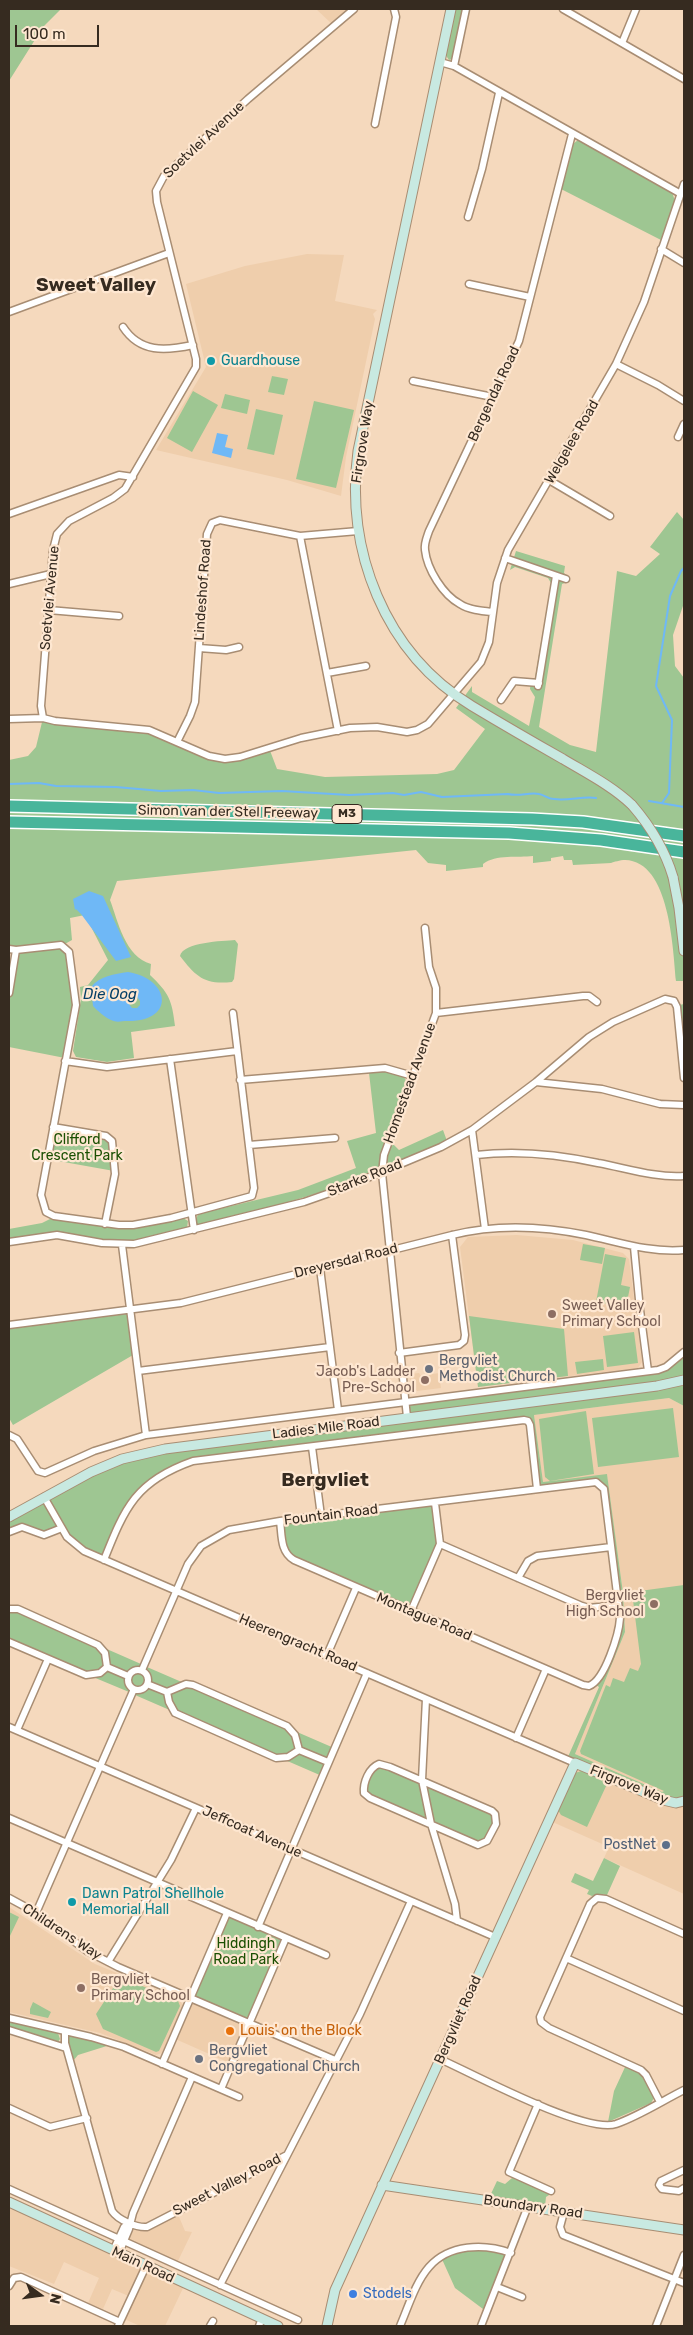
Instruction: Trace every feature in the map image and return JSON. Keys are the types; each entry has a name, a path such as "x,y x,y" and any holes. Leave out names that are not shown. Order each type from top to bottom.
{"highway":[{"name":"Simon van der Stel Freeway","path":"9,806 541,820 591,823 684,836"},
{"name":"Simon van der Stel Freeway","path":"9,822 518,834 601,840 684,852"}],"street":[{"name":"Soetvlei Avenue","path":"43,718 41,706 51,574 55,541 60,529 69,521 113,498 124,489 133,477 194,373 197,362 156,197 160,180 248,100 354,9"},
{"path":"375,124 396,17 394,9"},
{"name":"Firgrove Way","path":"451,9 358,451 355,481 358,531 372,585 390,622 415,657 455,694 470,705 605,783 632,806 654,834 664,852 673,877 680,908 684,951"},
{"path":"454,66 466,9"},
{"path":"563,9 684,79"},
{"path":"622,43 636,9"},
{"path":"440,62 454,66 680,194"},
{"path":"468,217 482,169 500,93"},
{"name":"Bergendal Road","path":"493,612 467,608 451,598 436,577 425,549 429,531 516,349 572,134"},
{"name":"Welgelee Road","path":"455,694 481,662 489,642 497,583 505,558 616,364 644,302 684,184"},
{"path":"661,249 684,263"},
{"path":"9,312 169,253"},
{"path":"469,284 530,297"},
{"path":"123,327 134,342 142,345 174,349 193,344"},
{"path":"616,364 658,385 684,401"},
{"path":"413,381 493,397"},
{"path":"678,437 684,424"},
{"path":"9,514 119,475 133,477"},
{"path":"549,480 610,516"},
{"name":"Lindeshof Road","path":"177,742 194,707 208,534 212,523 220,520 300,536 358,531"},
{"path":"300,536 338,730"},
{"path":"505,558 566,579"},
{"path":"9,584 51,574"},
{"path":"501,700 514,681 539,685 556,576"},
{"path":"49,610 119,616"},
{"path":"199,648 226,650 239,647"},
{"path":"327,673 366,666"},
{"path":"9,719 43,718 55,722 142,729 156,732 209,756 234,759 290,740 338,730 377,726 407,732 417,730 428,724 455,694"},
{"name":"Homestead Avenue","path":"407,1417 382,1173 384,1155 436,1013 437,995 429,967 426,928"},
{"path":"9,949 16,950 62,945 69,952 76,1001 42,1190 46,1212 54,1216 105,1224 133,1225 190,1213 252,1196 254,1188 233,1012"},
{"path":"9,993 16,950"},
{"path":"436,1013 582,996 589,996 597,1002"},
{"name":"Starke Road","path":"9,1242 57,1235 122,1245 162,1238 304,1202 382,1173 472,1130 536,1082 589,1037 613,1022 665,999 674,1001 677,1007 684,1078"},
{"path":"65,1061 107,1067 237,1051"},
{"path":"170,1059 190,1213 194,1230"},
{"path":"240,1080 386,1068 413,1076"},
{"path":"536,1082 602,1089 660,1104 684,1105"},
{"path":"53,1127 108,1137 112,1141 115,1174 105,1224"},
{"path":"472,1130 486,1229"},
{"path":"249,1145 335,1138"},
{"path":"476,1155 515,1152 538,1153 569,1157 660,1176 684,1176"},
{"name":"Dreyersdal Road","path":"9,1325 181,1303 389,1250 486,1229 548,1229 586,1235 634,1247 661,1251 684,1250"},
{"path":"399,1352 459,1345 464,1341 465,1335 452,1235"},
{"path":"122,1245 146,1435"},
{"path":"634,1247 648,1370"},
{"path":"320,1268 338,1410"},
{"path":"138,1371 330,1347"},
{"path":"11,1435 36,1469 45,1473 94,1451 146,1435 648,1370 666,1367 684,1352"},
{"name":"Ladies Mile Road","path":"9,1517 91,1472 122,1459 143,1454 190,1445 657,1386 684,1380"},
{"name":"Ladies Mile Road","path":"657,1386 684,1386"},
{"path":"104,1560 129,1505 150,1482 193,1461 481,1425 528,1421 538,1490"},
{"path":"312,1446 321,1516"},
{"name":"Fountain Road","path":"142,1670 190,1559 208,1540 229,1530 280,1521 596,1482 602,1485 611,1547"},
{"name":"Heerengracht Road","path":"44,1497 75,1546 574,1762"},
{"path":"411,1611 440,1544 435,1502"},
{"name":"Montague Road","path":"280,1521 283,1548 289,1557 356,1588 583,1685 595,1684 617,1638 620,1618 618,1605"},
{"path":"9,1532 22,1527 44,1535 62,1528"},
{"path":"440,1544 582,1606 589,1608 618,1605 611,1547 537,1556 528,1561 518,1578"},
{"path":"327,1655 356,1588"},
{"path":"9,1609 18,1609 98,1645 105,1653 107,1667"},
{"path":"9,1642 86,1675 100,1673 107,1667"},
{"path":"17,1730 48,1659"},
{"path":"107,1667 128,1676"},
{"path":"516,1738 546,1669"},
{"path":"135,1670 142,1670 147,1676 147,1684 141,1689 134,1689 128,1682 128,1676 135,1670"},
{"path":"258,1927 367,1673"},
{"path":"147,1684 167,1692 180,1686 193,1685 287,1726 296,1735 299,1750"},
{"path":"36,1914 134,1689"},
{"path":"167,1692 169,1702 175,1713 198,1724 276,1758 288,1757 299,1750"},
{"path":"426,1699 422,1780 431,1824 453,1896 456,1921"},
{"name":"Jeffcoat Avenue","path":"9,1726 495,1937"},
{"path":"299,1750 328,1762"},
{"name":"Firgrove Way","path":"574,1762 663,1800 676,1803 684,1801"},
{"name":"Bergvliet Road","path":"327,2326 334,2294 574,1762"},
{"path":"379,1764 422,1780 488,1809 495,1814 496,1818 487,1842 478,1844 370,1798 364,1792 370,1772 379,1764"},
{"path":"108,1962 182,1840 196,1808"},
{"path":"9,1818 227,1914 326,1955"},
{"name":"Childrens Way","path":"9,1898 108,1962 335,2060"},
{"path":"660,2102 641,2070 549,2028 541,2022 541,2015 590,1904 596,1898 606,1899 684,1934"},
{"name":"Sweet Valley Road","path":"130,2222 148,2227 287,2155 360,2014 411,1901"},
{"path":"162,2064 227,1914"},
{"path":"221,2089 286,1938"},
{"path":"566,1958 684,2011"},
{"path":"9,2018 124,2047 238,2098"},
{"path":"9,2030 66,2048"},
{"path":"65,2031 66,2048 112,2211 116,2216 130,2222"},
{"path":"440,2059 573,2119 606,2126 616,2124 684,2090"},
{"path":"116,2252 122,2240 124,2227 130,2222 192,2077"},
{"path":"538,2104 509,2172 551,2191"},
{"path":"9,2108 50,2127 87,2118"},
{"path":"220,2285 287,2155"},
{"path":"684,2170 661,2181 659,2185 662,2188 679,2191 684,2188"},
{"name":"Boundary Road","path":"382,2185 684,2230"},
{"path":"9,2189 298,2320"},
{"name":"Main Road","path":"9,2202 199,2290 260,2322 278,2326"},
{"path":"481,2326 528,2206"},
{"path":"564,2212 560,2227 563,2235 684,2282"},
{"path":"400,2326 424,2273 440,2257 464,2249 479,2247 492,2247 511,2253"},
{"path":"656,2326 684,2255"},
{"path":"9,2286 14,2278 22,2277 119,2324 146,2266"},
{"path":"199,2290 204,2277"},
{"name":"Bergvliet Road","path":"333,2326 342,2277"},
{"path":"497,2287 522,2297"}],"shaded area":[{"path":"316,9 348,9 332,24"},
{"path":"307,254 344,255 335,301 377,310 373,314 375,319 346,457 341,496 287,480 156,450 206,367 186,284 245,266"},
{"name":"Sweet Valley Primary School","path":"517,1235 573,1240 623,1253 629,1259 642,1362 638,1368 478,1387 460,1247 468,1237"},
{"name":"Jacob's Ladder Pre-School","path":"419,1373 421,1376 439,1373 441,1388 417,1391 411,1384 409,1374"},
{"name":"Bergvliet High School","path":"669,1398 684,1406 684,1781 662,1792 575,1754 625,1632 623,1593 607,1475 543,1482 534,1415"},
{"path":"575,1763 684,1801 684,1894 604,1858 609,1847 548,1820"},
{"name":"Bergvliet Primary School","path":"9,1907 95,1964 180,1999 183,2006 162,2053 156,2055 100,2033 9,2012"},
{"path":"191,1998 250,2023 232,2064 173,2038"},
{"path":"9,2203 185,2284 165,2326 140,2326 122,2318 131,2297 112,2289 103,2309 88,2303 99,2278 64,2262 54,2284 9,2266"},
{"path":"177,2212 185,2231 192,2232 176,2265 127,2242 136,2225 142,2227"}],"green space":[{"path":"9,9 61,9 43,27 9,81"},
{"path":"455,9 464,9 454,58 449,60 445,54"},
{"path":"578,140 672,192 675,201 661,240 561,189 573,144"},
{"path":"272,376 288,379 284,395 268,392"},
{"path":"193,391 218,405 192,452 167,438"},
{"path":"225,394 250,400 247,414 221,408"},
{"path":"314,401 354,410 336,488 296,479"},
{"path":"256,409 283,415 274,455 247,449"},
{"path":"677,512 684,520 684,603 673,635 675,666 684,678 684,981 676,981 670,929 660,890 652,875 640,864 625,860 611,863 573,865 572,860 564,860 563,856 551,858 551,861 533,863 533,856 494,859 483,864 483,867 446,871 446,865 428,863 416,850 117,881 110,900 120,928 135,954 151,964 150,975 162,987 171,1003 175,1026 131,1032 134,1058 107,1062 76,1057 73,1051 81,999 80,987 88,985 108,960 85,915 70,918 72,940 63,945 66,948 74,997 65,1058 9,1047 9,993 16,950 9,949 9,760 28,756 36,747 43,718 142,729 225,759 269,748 277,769 325,777 437,774 454,770 485,729 456,708 472,686 472,692 529,726 535,697 530,689 531,681 535,678 551,583 548,578 515,567 510,570 516,551 565,566 565,583 562,584 539,727 570,745 596,752 617,571 636,576 660,554 650,547"},
{"path":"235,940 238,944 234,979 232,982 215,982 202,978 180,956 183,951 196,945"},
{"path":"684,1004 684,1055 679,1005"},
{"path":"387,1071 403,1076 408,1083 378,1170 290,1202 199,1225 195,1223 198,1214 298,1190 356,1168 347,1141 376,1133 369,1073"},
{"name":"Clifford Crescent Park","path":"53,1127 107,1137 111,1141 114,1171 47,1159"},
{"path":"443,1130 447,1141 391,1165 386,1163 385,1159 392,1143 399,1150"},
{"path":"183,1218 188,1221 187,1228 135,1241 99,1240 56,1232 9,1240 9,1229 42,1223 50,1219 120,1228 162,1223"},
{"path":"583,1244 605,1248 602,1264 580,1260"},
{"path":"605,1254 626,1258 621,1285 630,1287 626,1307 596,1302"},
{"path":"127,1314 133,1355 13,1425 9,1418 9,1329"},
{"path":"469,1316 564,1329 568,1376 478,1387"},
{"path":"634,1332 638,1363 607,1367 603,1336"},
{"path":"684,1352 684,1380 661,1386 684,1386 684,1406 669,1398 534,1415 543,1482 607,1474 623,1593 625,1632 575,1754 662,1792 664,1791 581,1754 580,1751 606,1685 610,1687 613,1678 624,1682 630,1668 638,1671 641,1664 632,1592 684,1585 684,1801 680,1802 567,1759 599,1687 595,1684 619,1628 604,1489 600,1483 537,1489 528,1421 212,1458 177,1467 139,1493 104,1560 84,1551 62,1528 49,1534 26,1528 9,1532 9,1517 122,1459 406,1417 405,1401 658,1370"},
{"path":"603,1359 604,1370 577,1374 575,1362"},
{"path":"673,1408 679,1457 598,1467 592,1418"},
{"path":"586,1411 594,1474 550,1481 545,1477 539,1419"},
{"path":"435,1503 441,1538 411,1611 289,1557 280,1521"},
{"path":"13,1608 141,1664 139,1669 144,1672 147,1667 334,1748 322,1776 135,1695 137,1690 131,1688 129,1692 9,1642 9,1609"},
{"path":"379,1764 488,1809 496,1818 483,1844 367,1796 365,1784"},
{"path":"581,1771 608,1782 587,1827 561,1815 558,1810 575,1773"},
{"path":"604,1858 620,1866 607,1895 599,1894 592,1896 587,1894 589,1890 571,1882 575,1873 593,1881"},
{"path":"9,1912 19,1917 9,1938"},
{"name":"Hiddingh Road Park","path":"227,1913 286,1938 250,2023 191,1998"},
{"path":"123,1978 178,2001 180,2006 159,2051 156,2052 103,2029 96,2014 119,1979"},
{"path":"33,2002 51,2012 48,2018 30,2014"},
{"path":"9,2021 58,2033 60,2039 58,2042 9,2028"},
{"path":"74,2036 110,2045 78,2055 73,2061 68,2042 69,2037"},
{"path":"626,2065 642,2074 654,2098 651,2103 608,2122 614,2091"},
{"path":"512,2178 552,2193 546,2197 545,2206 489,2198 497,2181 505,2184"},
{"path":"479,2247 511,2253 487,2312 455,2288 441,2257"}],"water":[{"path":"217,433 228,435 225,447 233,449 231,458 212,453"},
{"path":"89,891 103,896 131,957 116,961 81,914 75,910 73,899"},
{"name":"Die Oog","path":"128,972 142,976 153,983 160,991 162,1000 160,1008 154,1015 143,1019 119,1022 111,1020 93,1006 91,987 103,978","holes":["137,997 140,1005 137,1008 132,1008 129,1000"]}],"waterway":[{"path":"662,803 669,793 672,720 656,686 670,596 684,568"},
{"path":"9,784 39,783 56,786 116,787 161,791 193,790 219,793 282,791 349,795 393,793 404,795 421,792 442,797 535,794 552,799 596,798"},
{"path":"649,801 684,807"}],"place":[{"name":"Guardhouse","path":"211,361"},
{"name":"Sweet Valley Primary School","path":"552,1314"},
{"name":"Bergvliet Methodist Church","path":"429,1369"},
{"name":"Jacob's Ladder Pre-School","path":"425,1380"},
{"name":"Bergvliet High School","path":"654,1604"},
{"name":"PostNet","path":"666,1845"},
{"name":"Dawn Patrol Shellhole Memorial Hall","path":"72,1902"},
{"name":"Bergvliet Primary School","path":"81,1988"},
{"name":"Louis' on the Block","path":"230,2031"},
{"name":"Bergvliet Congregational Church","path":"199,2059"},
{"name":"Stodels","path":"353,2294"}],"district":[{"name":"Sweet Valley","path":"96,286"},
{"name":"Bergvliet","path":"325,1481"}]}
